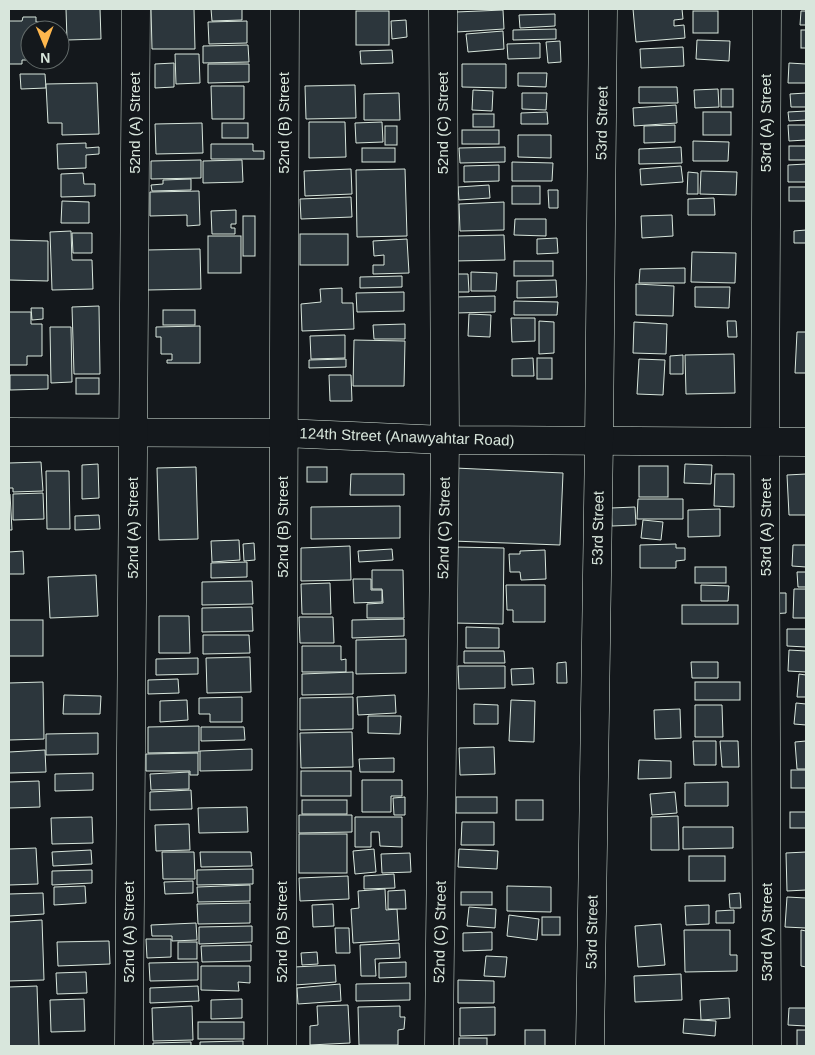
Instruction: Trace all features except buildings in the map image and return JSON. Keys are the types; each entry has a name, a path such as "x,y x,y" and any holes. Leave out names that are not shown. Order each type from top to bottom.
{"street":[{"name":"52nd (A) Street","path":"129,1046 136,9"},
{"name":"52nd (B) Street","path":"282,1046 285,9"},
{"name":"52nd (C) Street","path":"439,1046 445,440 443,9"},
{"name":"53rd Street","path":"590,1046 603,9"},
{"name":"53rd (A) Street","path":"767,9 765,442 767,1046"},
{"name":"124th Street (Anawyahtar Road)","path":"9,432 283,433 445,440 806,442"}]}
